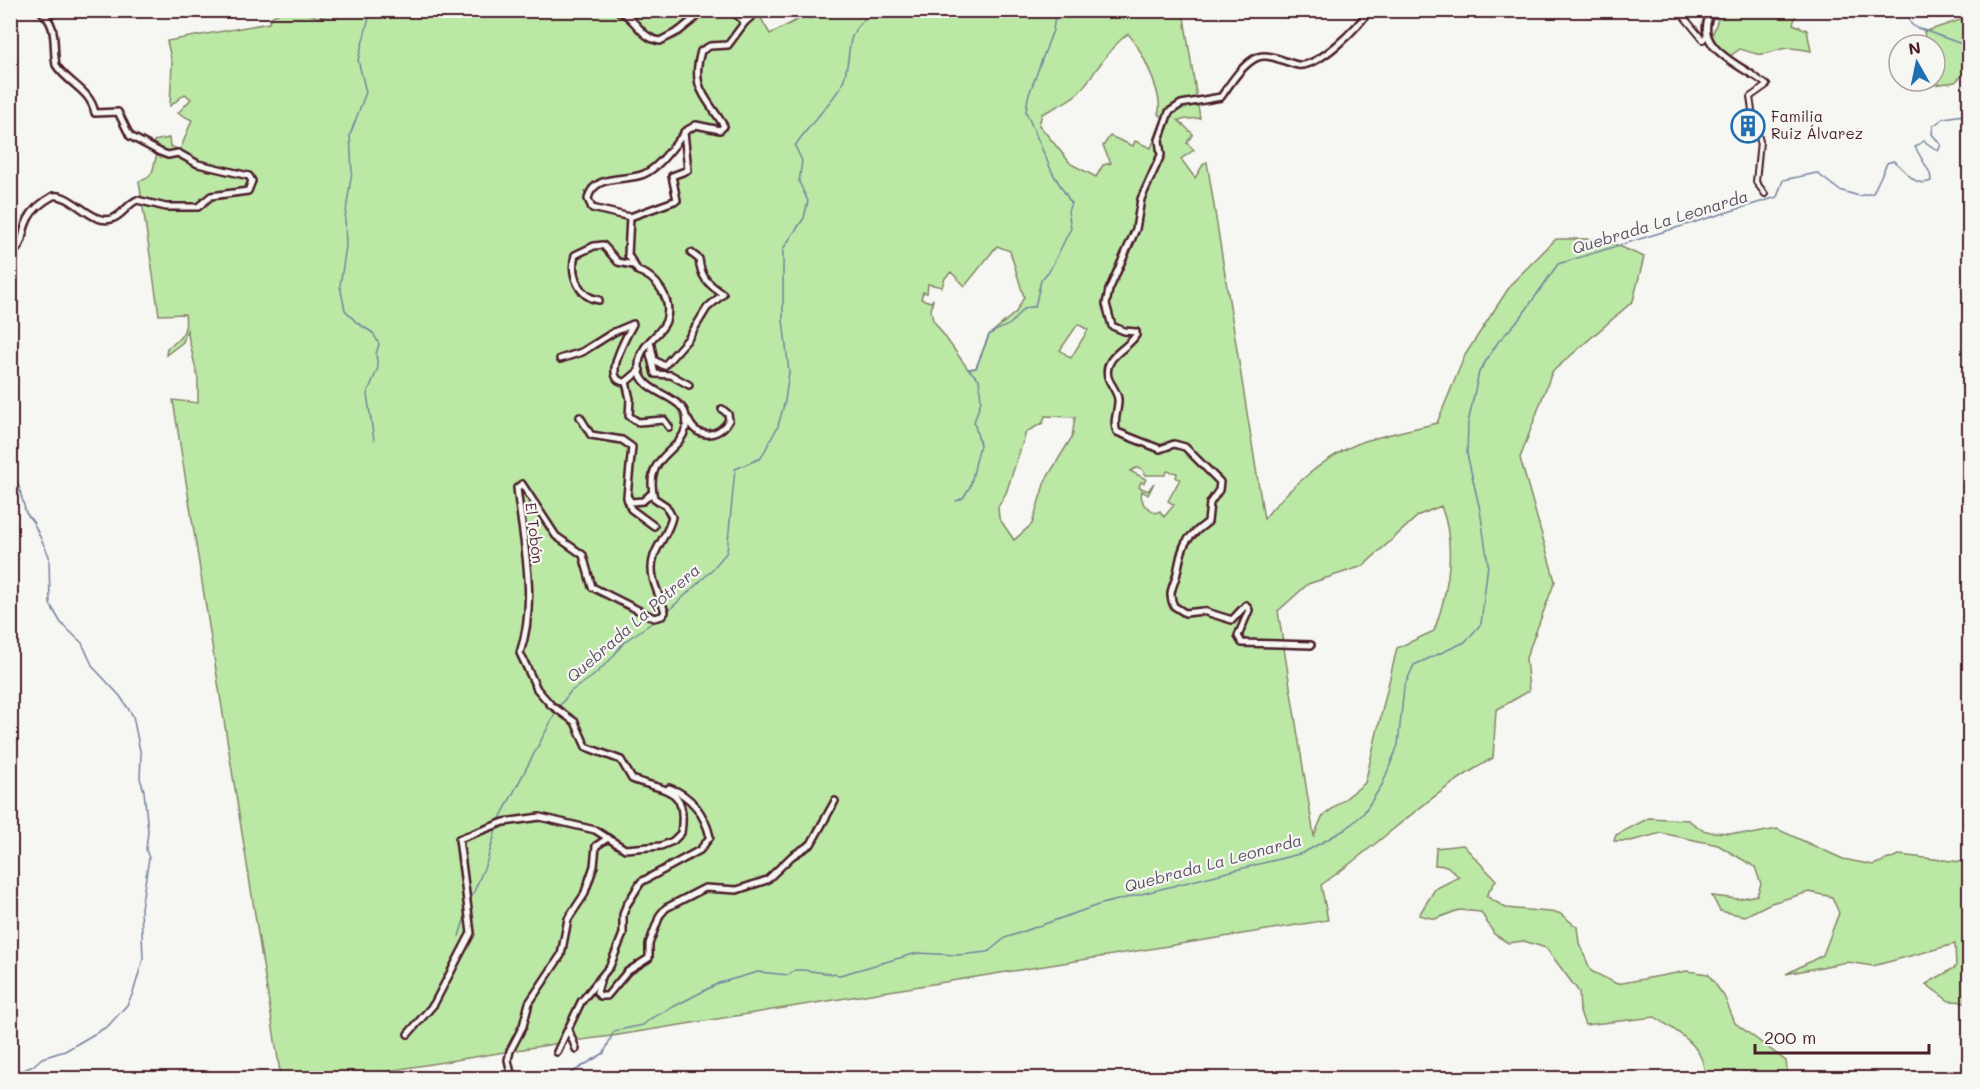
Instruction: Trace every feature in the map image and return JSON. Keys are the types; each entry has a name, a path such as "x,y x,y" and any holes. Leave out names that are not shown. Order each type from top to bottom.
{"street":[{"path":"10,257 24,240 27,220 31,214 53,196 68,199 87,212 106,219 115,218 137,200 166,207 198,207 211,196 248,191 252,181 249,176 198,164 178,153 168,155 160,152 130,136 118,112 95,113 93,104 82,88 56,65 57,46 52,23 40,10"},
{"path":"616,10 630,16 645,36 660,41 679,31 705,10"},
{"path":"730,10 745,22"},
{"path":"683,135 688,165 685,173 672,176 677,200 630,217 592,208 588,199 589,193 603,182 645,174 688,128 696,125 723,130 724,126 698,86 696,78 698,59 705,48 728,45 745,22 759,10"},
{"path":"1311,645 1242,643 1238,636 1249,610 1246,605 1234,619 1227,620 1203,611 1185,613 1174,606 1170,591 1181,549 1192,534 1208,522 1210,503 1219,490 1221,482 1185,447 1174,444 1160,449 1117,432 1115,421 1118,401 1108,377 1108,368 1119,350 1136,335 1136,332 1124,332 1112,326 1106,304 1112,282 1136,229 1142,193 1161,155 1159,140 1169,112 1181,104 1221,97 1251,61 1259,57 1266,56 1301,66 1315,62 1331,51 1369,10"},
{"path":"1713,10 1709,16 1707,35 1709,43 1767,85 1750,97 1760,141 1756,182 1765,194"},
{"path":"1680,12 1704,40 1707,35"},
{"path":"630,217 628,255 638,271 648,274 661,287 667,309 665,323 642,352 640,370 643,382 652,390 660,392 677,403 695,431 704,435 725,428 729,420 728,414 722,409"},
{"path":"599,300 588,297 576,282 575,255 594,246 603,245 618,262 633,265"},
{"path":"650,340 654,360 664,366 688,339 707,308 723,294 707,284 700,273 699,259 691,253"},
{"path":"560,359 582,352 633,324 615,367 615,377 626,382"},
{"path":"650,340 651,364 655,374 671,375 689,385"},
{"path":"626,382 640,370"},
{"path":"626,382 630,399 629,416 638,422 664,420 669,427"},
{"path":"627,496 631,502 637,503 653,492 652,477 657,464 686,429 687,416"},
{"path":"580,417 591,435 622,440 632,447 627,496 631,509 654,526"},
{"name":"El Tobón","path":"557,1052 560,1040 569,1031 581,1002 602,979 623,934 623,915 626,906 641,882 700,850 710,837 702,815 687,797 670,788 632,779 621,760 586,747 575,722 550,705 537,689 520,653 525,638 528,579 517,488 522,484 556,536 583,555 592,587 654,618 662,616 665,612 656,590 653,561 670,529 672,517 666,506 654,498 653,492"},
{"name":"El Tobón","path":"408,1034 434,1004 471,933 459,839 504,822 540,817 595,830 625,849 646,849 673,841 681,833 682,809 678,799 660,786"},
{"path":"602,979 597,992 607,996 627,972 649,958 649,944 660,915 671,904 705,888 737,890 767,880 792,856 811,844 835,801"},
{"path":"512,1078 509,1057 529,1004 561,955 568,919 585,895 594,866 596,846 608,838"},
{"path":"569,1031 576,1049"}],"green space":[{"path":"350,10 766,10 759,15 770,34 805,16 806,11 1183,11 1200,118 1178,120 1193,134 1187,143 1194,150 1181,159 1195,178 1207,162 1264,519 1297,484 1337,454 1365,441 1437,423 1465,355 1512,283 1556,239 1603,239 1644,257 1633,301 1552,372 1520,458 1555,581 1526,658 1529,691 1496,710 1493,758 1448,786 1321,885 1328,920 612,1036 573,1041 569,1031 560,1043 345,1078 281,1078 173,400 198,403 198,379 187,330 183,342 166,355 167,348 176,342 184,330 185,314 159,315 139,181 152,173 159,151 152,146 154,141 169,138 170,146 180,150 192,120 178,113 191,99 185,94 170,106 172,63 167,41 269,23 271,17 283,11 309,11 309,14 318,17","holes":["1128,34 1139,49 1155,85 1158,96 1158,114 1163,117 1151,148 1135,141 1133,146 1110,136 1103,146 1111,163 1103,165 1096,177 1071,164 1039,125 1042,114 1079,92 1108,53","684,135 688,170 672,180 677,200 630,217 592,208 589,193 603,182 645,174","997,246 1010,251 1024,297 1016,312 989,335 976,368 968,369 933,320 931,311 933,299 931,302 921,299 923,292 927,293 928,284 942,287 945,278 951,272 965,286","1078,324 1088,330 1071,358 1060,350","1045,416 1075,417 1072,437 1045,481 1032,524 1014,540 999,518 998,507 1006,493 1026,432 1043,423","1141,468 1146,475 1165,475 1167,471 1177,473 1176,478 1180,479 1168,501 1174,505 1164,517 1160,511 1156,513 1144,505 1142,491 1148,495 1154,483 1148,491 1139,487 1146,479 1130,471","1441,506 1446,521 1450,553 1447,585 1434,631 1397,648 1365,783 1322,817 1314,836 1278,611 1308,584 1363,566 1419,515"]},
{"path":"1727,11 1795,11 1797,12 1793,24 1807,30 1811,51 1785,48 1761,54 1740,49 1730,56 1719,47 1712,36 1719,16"},
{"path":"1969,17 1969,69 1955,82 1947,83 1947,33 1924,32"},
{"path":"1649,818 1688,820 1702,830 1711,832 1752,834 1777,829 1843,859 1873,865 1899,855 1969,863 1969,1002 1949,1001 1926,984 1956,967 1955,944 1873,966 1847,962 1786,974 1823,955 1839,913 1832,897 1809,892 1771,903 1745,916 1720,911 1712,896 1738,899 1757,895 1761,884 1755,867 1718,845 1661,833 1631,841 1614,841 1616,835"},
{"path":"1463,845 1496,880 1486,896 1506,908 1559,913 1577,927 1579,943 1591,971 1617,984 1687,971 1708,974 1724,996 1735,1023 1786,1061 1788,1078 1705,1078 1701,1057 1696,1049 1682,1035 1655,1017 1585,1025 1580,1012 1579,992 1546,948 1524,941 1508,943 1494,934 1481,912 1459,910 1435,919 1419,915 1435,889 1459,877 1447,866 1435,865 1436,848"}],"waterway":[{"path":"371,10 358,60 366,92 350,135 352,171 345,218 346,246 340,286 345,310 356,322 373,333 379,344 376,354 378,368 367,394 374,440"},
{"name":"Quebrada La Potrera","path":"667,612 710,572 727,552 735,469 761,458 778,426 785,401 789,372 783,320 783,249 804,218 808,201 799,182 802,161 795,146 840,88 853,34 858,26 878,10"},
{"path":"956,501 963,498 970,487 980,445 974,422 981,401 979,379 968,369 976,368 989,335 1011,323 1023,309 1035,307 1041,280 1050,270 1071,228 1068,211 1071,203 1052,172 1026,112 1028,97 1053,30 1056,10"},
{"path":"1906,10 1911,24 1915,27 1970,47"},
{"name":"Quebrada La Leonarda","path":"1970,79 1966,85 1970,98"},
{"name":"Quebrada La Leonarda","path":"563,1078 604,1053 614,1031 643,1025 650,1019 719,983 758,972 789,975 795,970 803,970 840,975 917,953 958,955 988,952 1005,938 1098,905 1303,853 1346,829 1363,814 1382,785 1398,745 1404,687 1414,665 1465,642 1481,624 1488,564 1480,510 1467,454 1468,423 1479,372 1498,342 1521,317 1558,264 1777,197 1783,180 1817,173 1839,190 1859,196 1873,193 1887,163 1893,161 1914,180 1925,183 1931,181 1930,173 1915,147 1924,141 1938,151 1941,145 1932,134 1933,126 1944,118 1970,114"},
{"path":"10,469 15,473 26,513 33,522 49,556 50,604 61,623 82,643 93,667 120,696 133,716 141,756 140,778 144,791 148,831 146,850 149,858 141,908 143,959 127,1005 108,1026 65,1051 42,1058 33,1066 10,1076"},
{"name":"Quebrada La Potrera","path":"558,708 571,691 592,677 612,658 624,642 656,620"},
{"name":"Quebrada La Potrera","path":"498,822 556,712"},
{"name":"Quebrada La Potrera","path":"470,901 487,861 497,827"},
{"name":"Quebrada La Potrera","path":"459,936 466,914"}],"place":[{"name":"Familia Ruiz Álvarez","path":"1748,126"}]}
